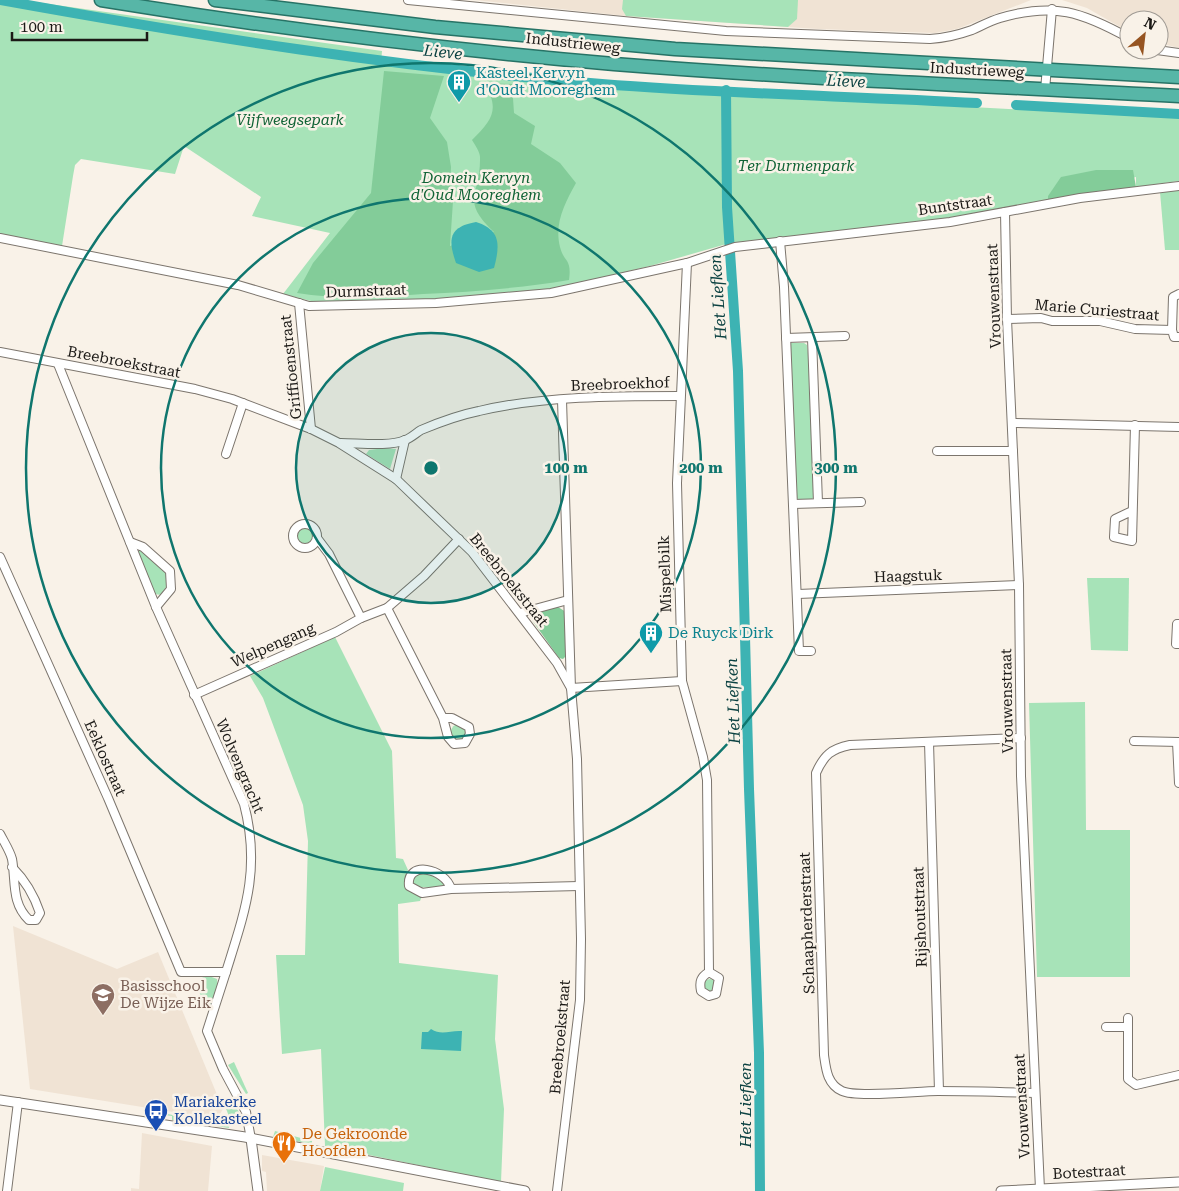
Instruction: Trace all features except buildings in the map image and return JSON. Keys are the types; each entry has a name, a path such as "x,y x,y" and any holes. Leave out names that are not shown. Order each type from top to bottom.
{"highway":[{"name":"Industrieweg","path":"101,0 396,42 602,63 1046,90 1179,96"},
{"name":"Industrieweg","path":"215,0 434,27 592,42 790,57 1179,77"}],"street":[{"name":"Industrieweg","path":"408,0 726,30 930,40 972,30 1000,18 1052,8 1097,20 1119,32"},
{"name":"Industrieweg","path":"1046,90 1052,8"},
{"name":"Buntstraat","path":"731,247 950,222 1080,198 1179,186"},
{"name":"Vrouwenstraat","path":"1005,212 1007,319 1019,585 1021,738 1040,1189"},
{"name":"Durmstraat","path":"0,238 228,283 309,306 436,303 551,293 687,263 731,247"},
{"path":"780,241 798,594 799,651 811,651"},
{"name":"Mispelbilk","path":"687,263 680,396 678,541 682,681 703,757 707,780 709,972"},
{"path":"1172,330 1173,297 1179,294"},
{"name":"Griffioenstraat","path":"299,303 311,429"},
{"name":"Marie Curiestraat","path":"1007,319 1041,318 1052,321 1100,321 1135,329 1172,330 1174,337 1179,337"},
{"path":"786,338 844,336"},
{"path":"812,338 818,503"},
{"name":"Breebroekstraat","path":"0,352 195,389 243,403 311,429 339,443 396,479 472,552 557,663 571,688 576,760 580,1000 557,1191"},
{"name":"Wolvengracht","path":"58,364 156,607 244,804 251,830 253,854 250,888 207,1031 223,1069 246,1112 251,1138"},
{"name":"Breebroekhof","path":"339,443 372,444 404,440 419,431 480,410 612,396 680,396"},
{"name":"Breebroekhof","path":"562,400 571,688"},
{"path":"226,454 243,403"},
{"path":"1013,423 1179,427"},
{"path":"1132,511 1136,425"},
{"path":"396,479 404,440"},
{"path":"938,452 1013,451"},
{"path":"793,504 861,502"},
{"path":"318,538 329,554 361,618"},
{"name":"Welpengang","path":"194,695 336,632 361,618 387,608 424,576 459,540"},
{"path":"130,542 143,547 170,571 171,589 156,607"},
{"name":"Eeklostraat","path":"0,557 108,798 181,972 226,972"},
{"name":"Haagstuk","path":"798,594 1019,585"},
{"path":"520,613 568,600"},
{"path":"387,608 443,718"},
{"path":"1179,624 1177,624 1176,644 1179,644"},
{"path":"571,688 682,681"},
{"name":"Schaapherderstraat","path":"1021,738 850,744 834,749 822,758 816,773 824,1055 826,1073 831,1082 842,1091 861,1094 939,1091 1035,1093"},
{"path":"1134,741 1178,742 1179,783"},
{"name":"Rijshoutstraat","path":"929,742 939,1091"},
{"path":"0,834 12,858 12,867 13,890 21,913 29,920 36,920 40,913 35,898 25,880 12,867"},
{"path":"451,889 448,879 438,872 418,870 411,873 408,879 409,886 422,893 451,889 579,886"},
{"path":"1128,1018 1128,1079 1131,1083 1136,1085 1179,1076"},
{"path":"1106,1027 1127,1027"},
{"path":"0,1100 251,1138 500,1189 525,1191"},
{"path":"8,1191 18,1102"},
{"path":"251,1138 258,1191"},
{"name":"Botestraat","path":"1001,1191 1179,1182"}],"shaded area":[{"path":"475,0 1031,0 957,29 935,33 818,29 626,16"},
{"path":"1062,0 1179,0 1179,48 1169,46 1169,10 1119,10 1119,26 1087,8"},
{"name":"Basisschool De Wijze Eik","path":"13,926 117,969 158,952 223,1109 217,1119 30,1089"},
{"path":"142,1133 212,1146 208,1191 131,1191 131,1188 139,1189"},
{"path":"262,1155 324,1166 320,1191 267,1191 266,1172 262,1171"}],"green space":[{"path":"0,0 21,0 382,51 381,63 599,87 1179,118 1179,181 1136,187 1136,177 1048,196 1048,200 951,218 730,243 650,266 553,289 438,301 311,301 283,294 330,233 252,216 261,197 184,146 175,174 81,159 75,165 62,246 0,234"},
{"path":"623,0 798,0 797,19 788,27 626,16 622,9"},
{"name":"Domein Kervyn d'Oud Mooreghem","path":"384,71 444,76 430,118 447,142 451,167 450,187 453,201 450,246 494,232 483,221 474,204 480,157 472,140 485,126 492,113 492,100 484,83 512,84 514,113 535,126 531,144 560,163 576,183 565,206 558,230 560,247 569,264 569,280 496,289 376,297 328,297 297,293 313,263 371,193"},
{"path":"1096,170 1133,170 1136,187 1048,200 1048,196 1061,177"},
{"path":"1179,190 1179,250 1165,250 1160,192"},
{"path":"791,343 804,343 807,345 814,497 812,499 798,499 795,495 789,348"},
{"path":"396,449 390,469 366,454 369,450"},
{"path":"306,527 314,532 315,536 310,544 306,545 298,540 297,536 302,528"},
{"path":"142,550 167,572 168,584 161,595 155,594 136,552"},
{"path":"1087,578 1129,578 1128,651 1091,650"},
{"path":"558,607 566,612 567,655 563,659 559,658 532,620 535,612"},
{"path":"335,637 392,751 396,858 403,859 408,870 405,878 405,887 422,896 420,901 398,904 399,963 498,975 495,1039 504,1109 501,1182 325,1146 321,1049 282,1054 276,955 305,955 308,841 303,805 263,698 250,676"},
{"path":"1085,702 1086,830 1130,830 1130,977 1037,977 1029,703"},
{"path":"459,724 467,732 459,740 451,732"},
{"path":"423,873 436,875 445,884 443,888 415,887 413,876"},
{"path":"209,976 217,979 218,983 216,996 211,1005 206,1006 199,991 199,984 203,977"},
{"path":"712,979 715,980 715,990 708,991 705,990 704,983 705,980"},
{"path":"234,1062 248,1093 246,1094 228,1065"},
{"path":"233,1103 239,1112 239,1120 230,1119 225,1106"},
{"path":"157,1112 184,1119 182,1121 172,1120 172,1116 164,1115 163,1118 147,1116"},
{"path":"191,1117 228,1123 229,1128 197,1123 189,1119"},
{"path":"275,1131 312,1141 312,1144 273,1137"},
{"path":"325,1167 404,1183 403,1191 320,1191"}],"water":[{"path":"476,222 490,229 497,239 498,245 494,268 479,272 456,263 451,241 455,231 460,227"},
{"path":"431,1029 442,1032 462,1031 461,1051 421,1049 422,1032 428,1032"}],"waterway":[{"name":"Lieve","path":"0,0 300,50 526,77 695,90 977,103"},
{"name":"Het Liefken","path":"726,90 727,207 738,371 749,789 759,1053 760,1191"},
{"name":"Lieve","path":"1016,105 1179,114"}],"place":[{"name":"Kasteel Kervyn d'Oudt Mooreghem","path":"459,103"},
{"name":"De Ruyck Dirk","path":"651,654"},
{"name":"Basisschool De Wijze Eik","path":"103,1016"},
{"name":"Mariakerke Kollekasteel","path":"156,1132"},
{"name":"De Gekroonde Hoofden","path":"284,1164"}],"park label":[{"name":"Vijfweegsepark","path":"290,120"},
{"name":"Ter Durmenpark","path":"796,166"}]}
